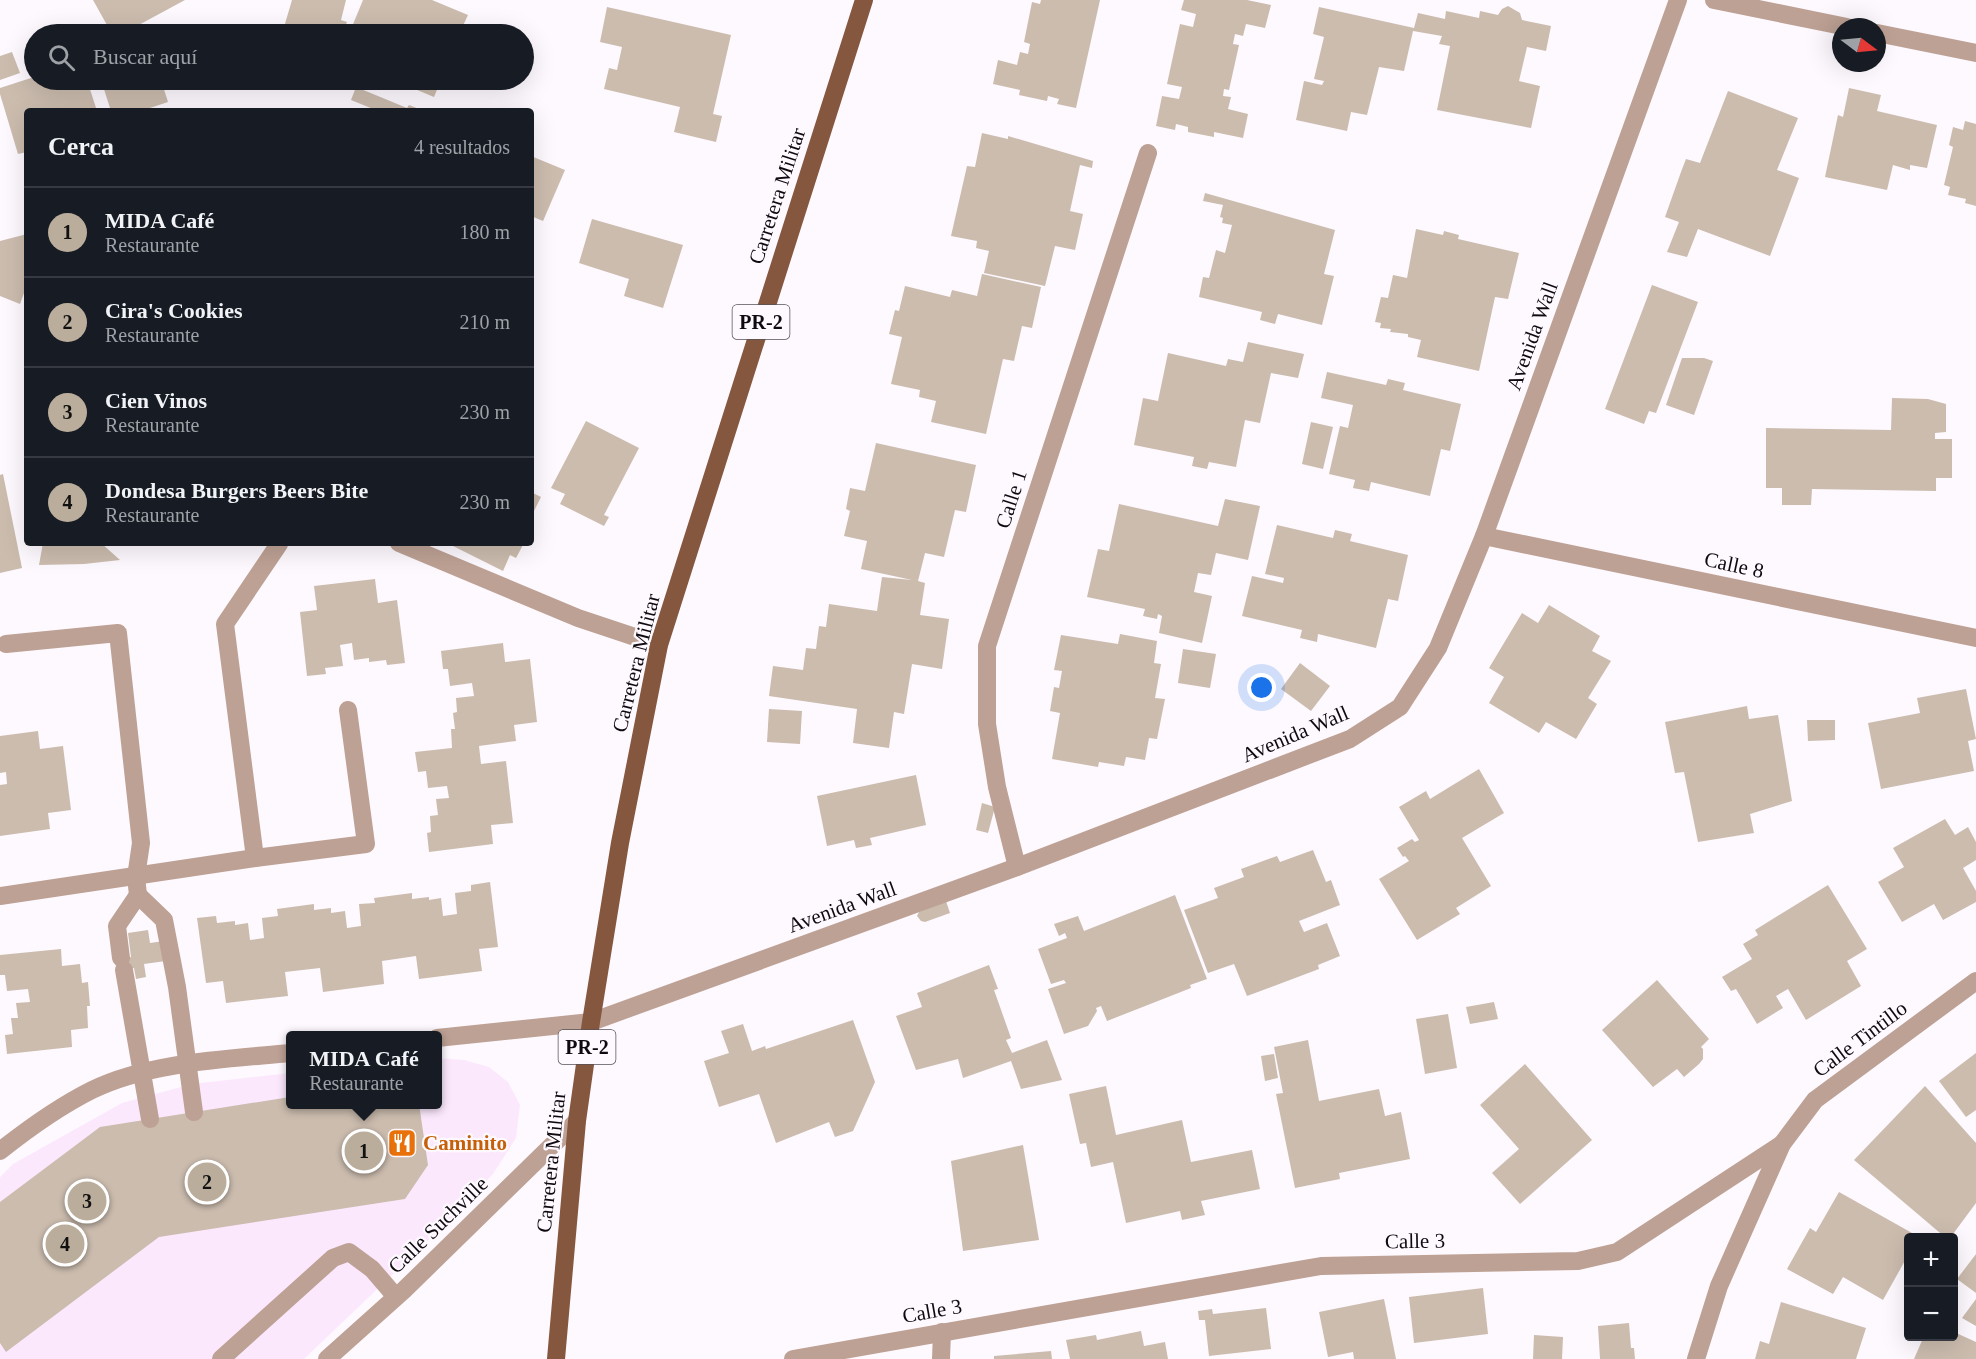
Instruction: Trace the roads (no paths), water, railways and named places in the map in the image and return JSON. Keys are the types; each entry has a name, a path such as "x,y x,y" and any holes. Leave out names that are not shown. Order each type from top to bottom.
{"main road":[{"name":"Carretera Militar","path":"556,1359 577,1121 591,1022 620,843 659,645 864,0"}],"street":[{"name":"Avenida Wall","path":"442,1038 591,1022 1017,867 1350,739 1400,707 1438,648 1484,536 1678,0"},
{"path":"1714,0 1832,24"},
{"path":"1886,35 1976,53"},
{"name":"Calle 1","path":"1017,867 997,787 987,724 987,646 1148,153"},
{"name":"Calle 8","path":"1484,536 1976,638"},
{"path":"255,858 225,624 278,546"},
{"path":"406,546 578,618 659,645"},
{"path":"6,644 118,633 141,843 136,877 138,895 164,920 177,987 194,1112"},
{"path":"0,896 366,844 348,711"},
{"path":"138,895 117,926 150,1119"},
{"name":"Calle Tintillo","path":"1782,1144 1815,1100 1976,981"},
{"path":"0,1151 37,1121 94,1089 141,1073 186,1064 286,1054"},
{"name":"Calle Suchville","path":"327,1359 396,1298 577,1121"},
{"path":"1696,1359 1719,1286 1782,1144"},
{"name":"Calle 3","path":"793,1359 824,1356 942,1332 1321,1266 1578,1261 1617,1252 1782,1144"},
{"path":"221,1359 333,1258 349,1252 372,1269 396,1298"},
{"path":"941,1359 942,1332"}],"place":[{"name":"Caminito","path":"402,1143"},
{"name":"MIDA Café","path":"364,1151"},
{"name":"Cira's Cookies","path":"207,1182"},
{"name":"Cien Vinos","path":"87,1201"},
{"name":"Dondesa Burgers Beers Bite","path":"65,1244"}]}
